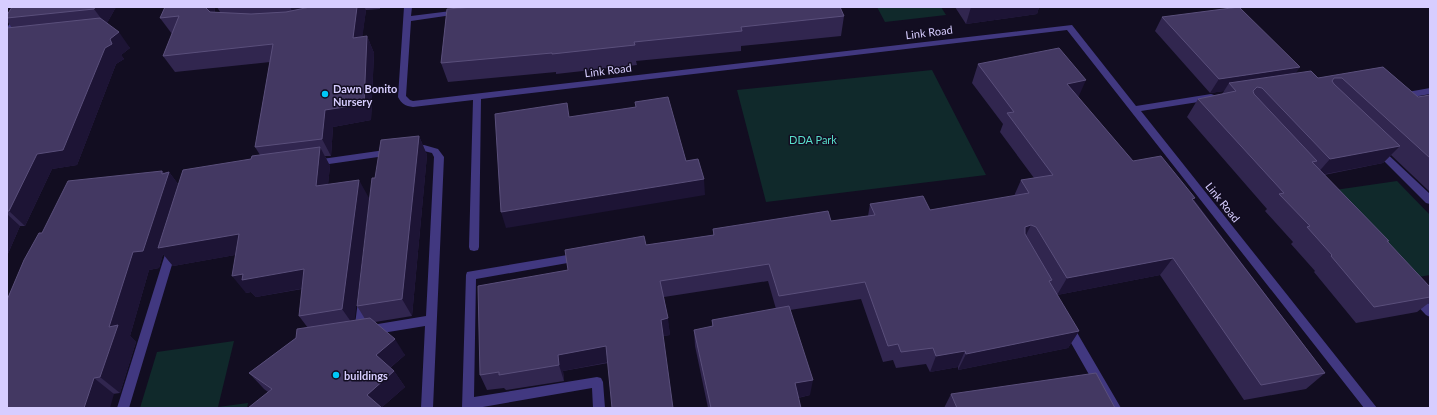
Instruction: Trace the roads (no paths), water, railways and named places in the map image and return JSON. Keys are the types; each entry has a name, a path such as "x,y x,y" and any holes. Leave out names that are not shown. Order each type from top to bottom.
{"street":[{"path":"7,34 24,7"},
{"name":"Link Road","path":"408,7 402,97 404,100 413,104 1069,28 1372,408"},
{"path":"408,19 468,11"},
{"path":"1413,106 1402,95 1430,91"},
{"path":"1134,109 1221,96"},
{"path":"474,247 477,97"},
{"path":"1369,142 1430,200"},
{"path":"302,164 380,158 424,148 435,151 439,157 427,408"},
{"path":"123,408 174,240"},
{"path":"587,256 471,275 468,406 597,382 600,408"},
{"path":"1423,287 1409,289 1430,312"},
{"path":"364,293 356,332 431,320"},
{"path":"1061,314 1115,408"}],"place":[{"name":"Dawn Bonito Nursery","path":"325,94"},
{"name":"buildings","path":"336,375"}],"park label":[{"name":"DDA Park","path":"813,139"}]}
